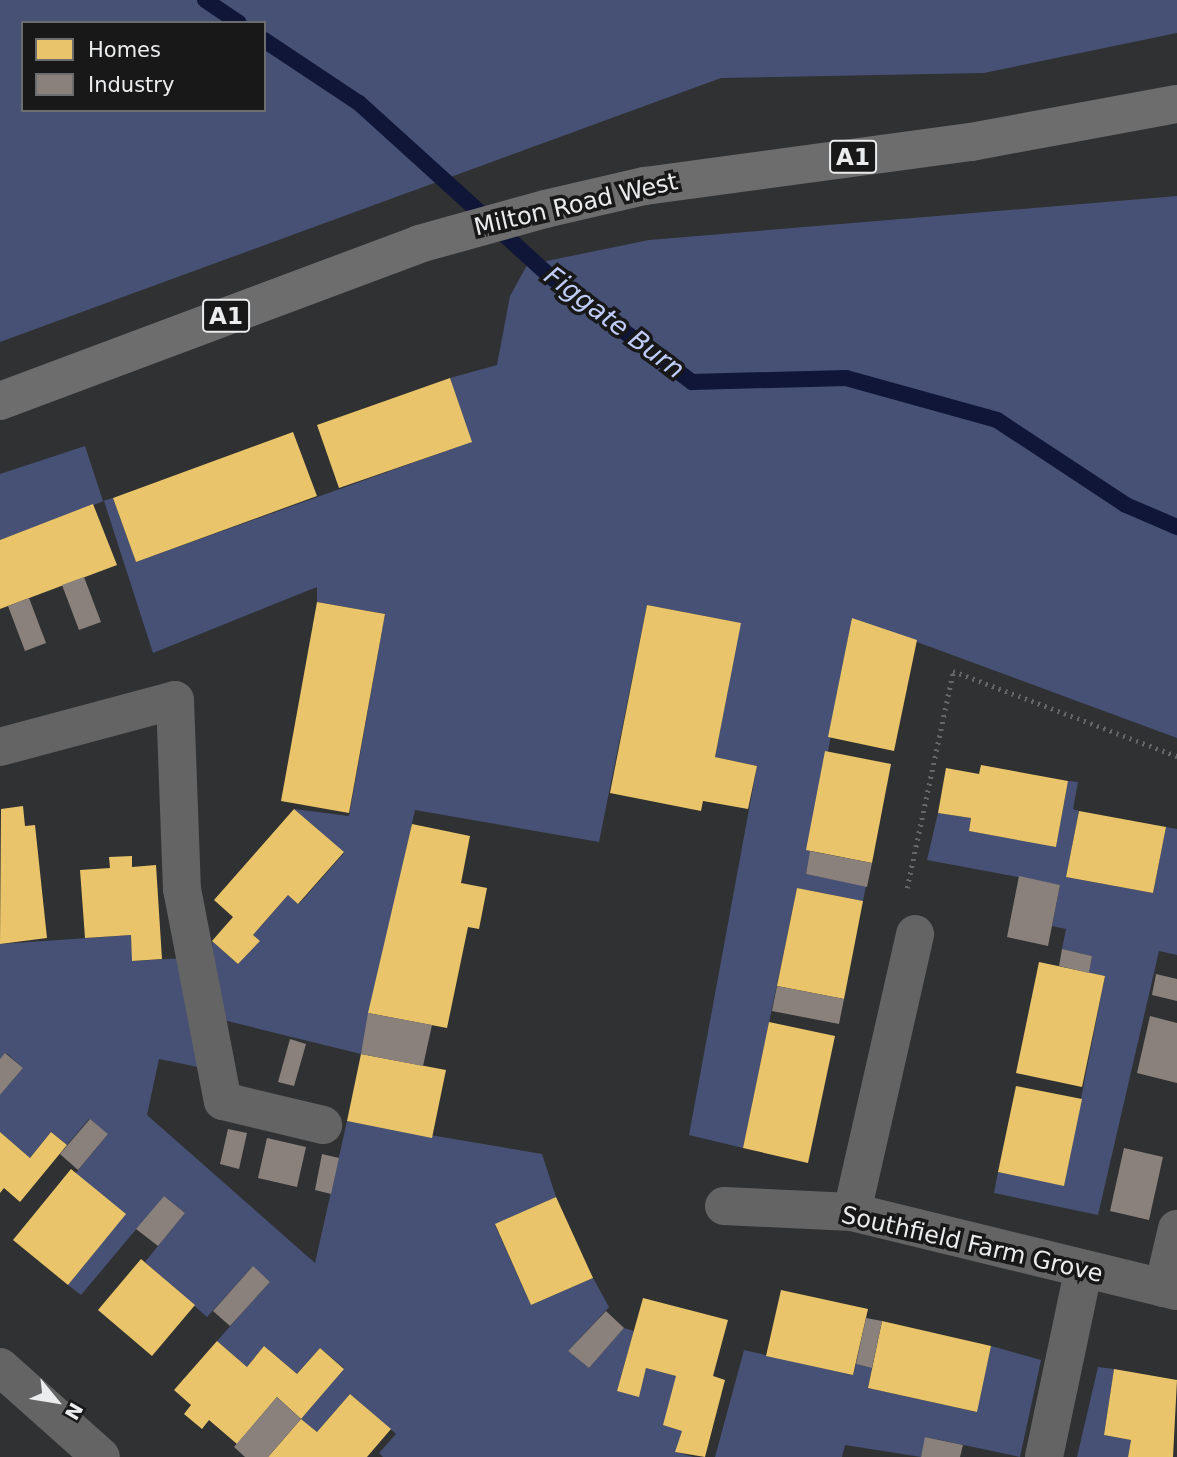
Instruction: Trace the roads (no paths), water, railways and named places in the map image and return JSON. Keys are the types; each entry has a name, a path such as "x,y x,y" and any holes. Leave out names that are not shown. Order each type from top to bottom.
{"main road":[{"name":"Milton Road West","path":"0,401 454,234 530,213 645,186 971,142 1177,104"}],"street":[{"path":"0,747 176,700 182,888 223,1101 323,1125"},
{"path":"852,1212 915,934"},
{"name":"Southfield Farm Grove","path":"724,1206 852,1212 1083,1272 1170,1289"},
{"path":"1170,1289 1177,1228"},
{"path":"1044,1457 1083,1272"},
{"path":"0,1367 101,1457"}],"waterway":[{"name":"Figgate Burn","path":"205,0 236,21"},
{"name":"Figgate Burn","path":"266,41 359,103 551,277 692,382 846,378 997,420 1126,505 1177,527"}]}
